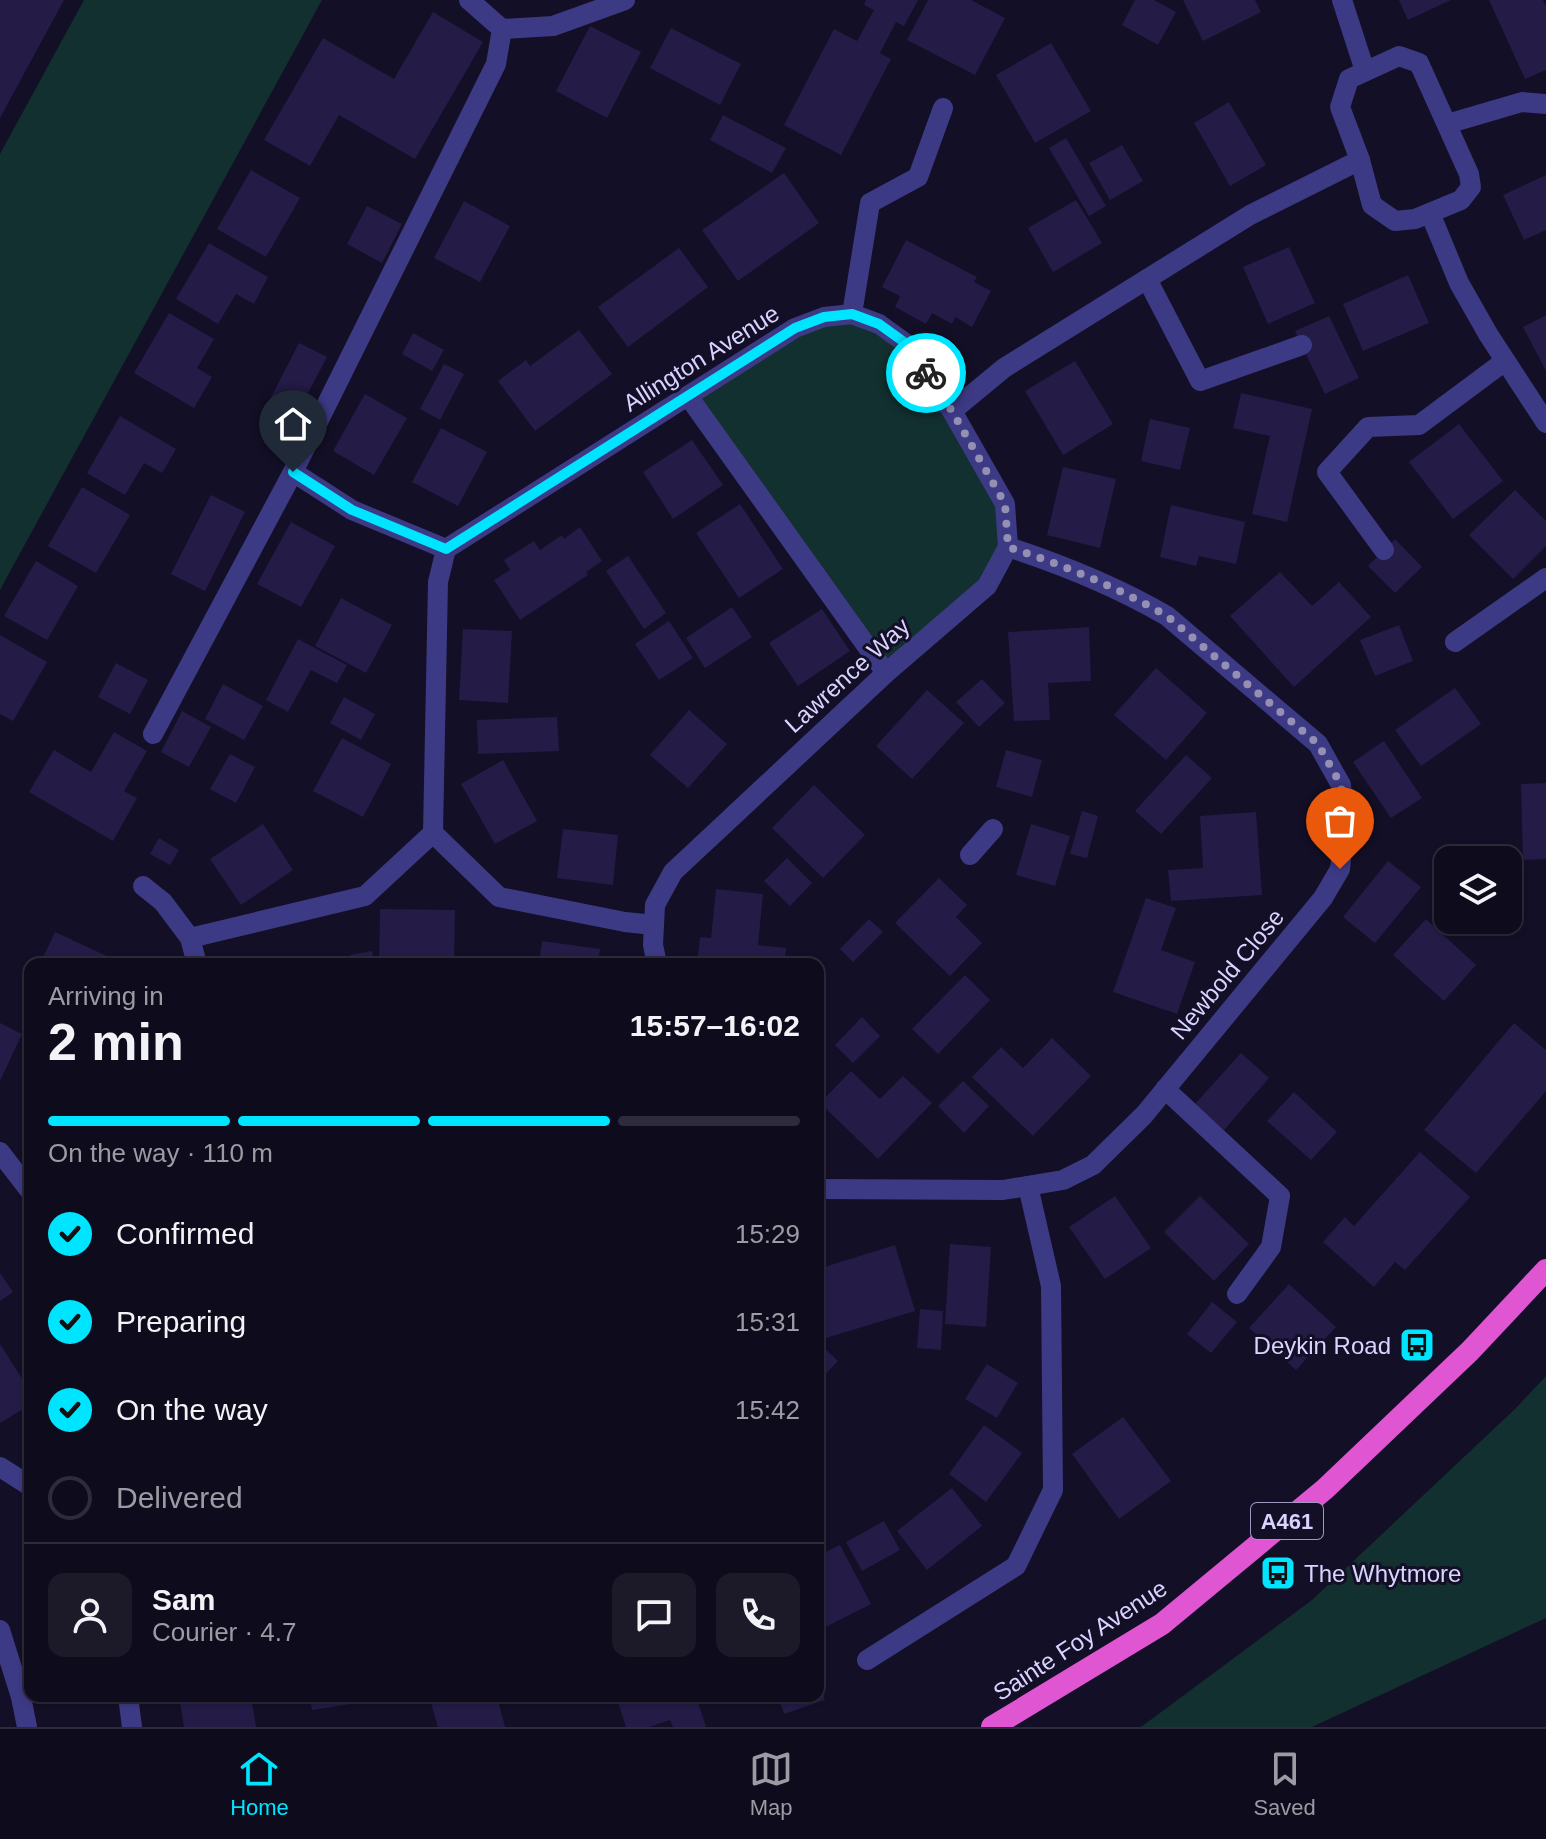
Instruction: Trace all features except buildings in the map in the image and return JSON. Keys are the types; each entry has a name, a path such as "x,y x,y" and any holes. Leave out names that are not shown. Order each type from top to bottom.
{"highway":[{"name":"Sainte Foy Avenue","path":"992,1727 1174,1615 1325,1489 1470,1351 1546,1270"}],"street":[{"path":"469,0 502,29 553,26 625,0"},
{"path":"1342,0 1365,71"},
{"path":"153,734 293,472 496,64 502,29"},
{"path":"1399,56 1419,63 1469,174 1471,187 1461,200 1415,219 1395,221 1372,205 1360,160 1340,107 1349,79 1365,71 1399,56"},
{"path":"1447,124 1522,102 1546,104"},
{"path":"943,108 918,177 870,203 852,314 879,324 904,342 952,411 1005,504 1008,547"},
{"path":"952,411 1004,368 1250,215 1360,160"},
{"path":"1430,213 1459,283 1546,423"},
{"path":"1147,279 1200,381 1302,345"},
{"name":"Allington Avenue","path":"446,549 795,328 824,317 852,314"},
{"path":"1384,550 1327,472 1368,427 1419,425 1505,361"},
{"path":"688,396 886,673"},
{"path":"190,938 365,896 433,833 438,582 446,549 352,510 293,472"},
{"name":"Lawrence Way","path":"656,958 653,945 655,905 673,872 886,673 987,586 1008,547"},
{"name":"Newbold Close","path":"824,1189 1003,1190 1063,1180 1093,1165 1144,1115 1323,898 1340,869 1345,821 1341,785 1318,744 1167,616 1140,600 1056,562 1008,547"},
{"path":"1455,642 1546,578"},
{"path":"970,855 993,829"},
{"path":"433,833 499,897 654,925"},
{"path":"143,886 163,902 190,938 195,958"},
{"path":"1165,1089 1280,1196 1271,1247 1237,1294"},
{"path":"0,1152 24,1183"},
{"path":"867,1660 1016,1566 1053,1490 1051,1286 1028,1186"},
{"path":"0,1467 24,1482"},
{"path":"0,1630 27,1727"},
{"path":"129,1702 132,1727"}],"green space":[{"path":"84,0 322,0 0,590 0,154"},
{"path":"852,314 904,342 1005,504 1008,547 987,586 886,673 688,396 795,328"},
{"path":"1546,1376 1546,1618 1312,1727 1141,1727 1312,1600 1515,1409"}],"way so far":[{"path":"926,373 979,455 1005,504 1008,547 1056,562 1140,600 1167,616 1318,744 1341,785 1345,821 1340,869"}],"place":[{"name":"Deykin Road","path":"1417,1345"},
{"name":"The Whytmore","path":"1278,1573"}],"route":[{"path":"293,472 352,510 446,549 795,328 824,317 852,314 879,324 904,342 926,373"}]}
